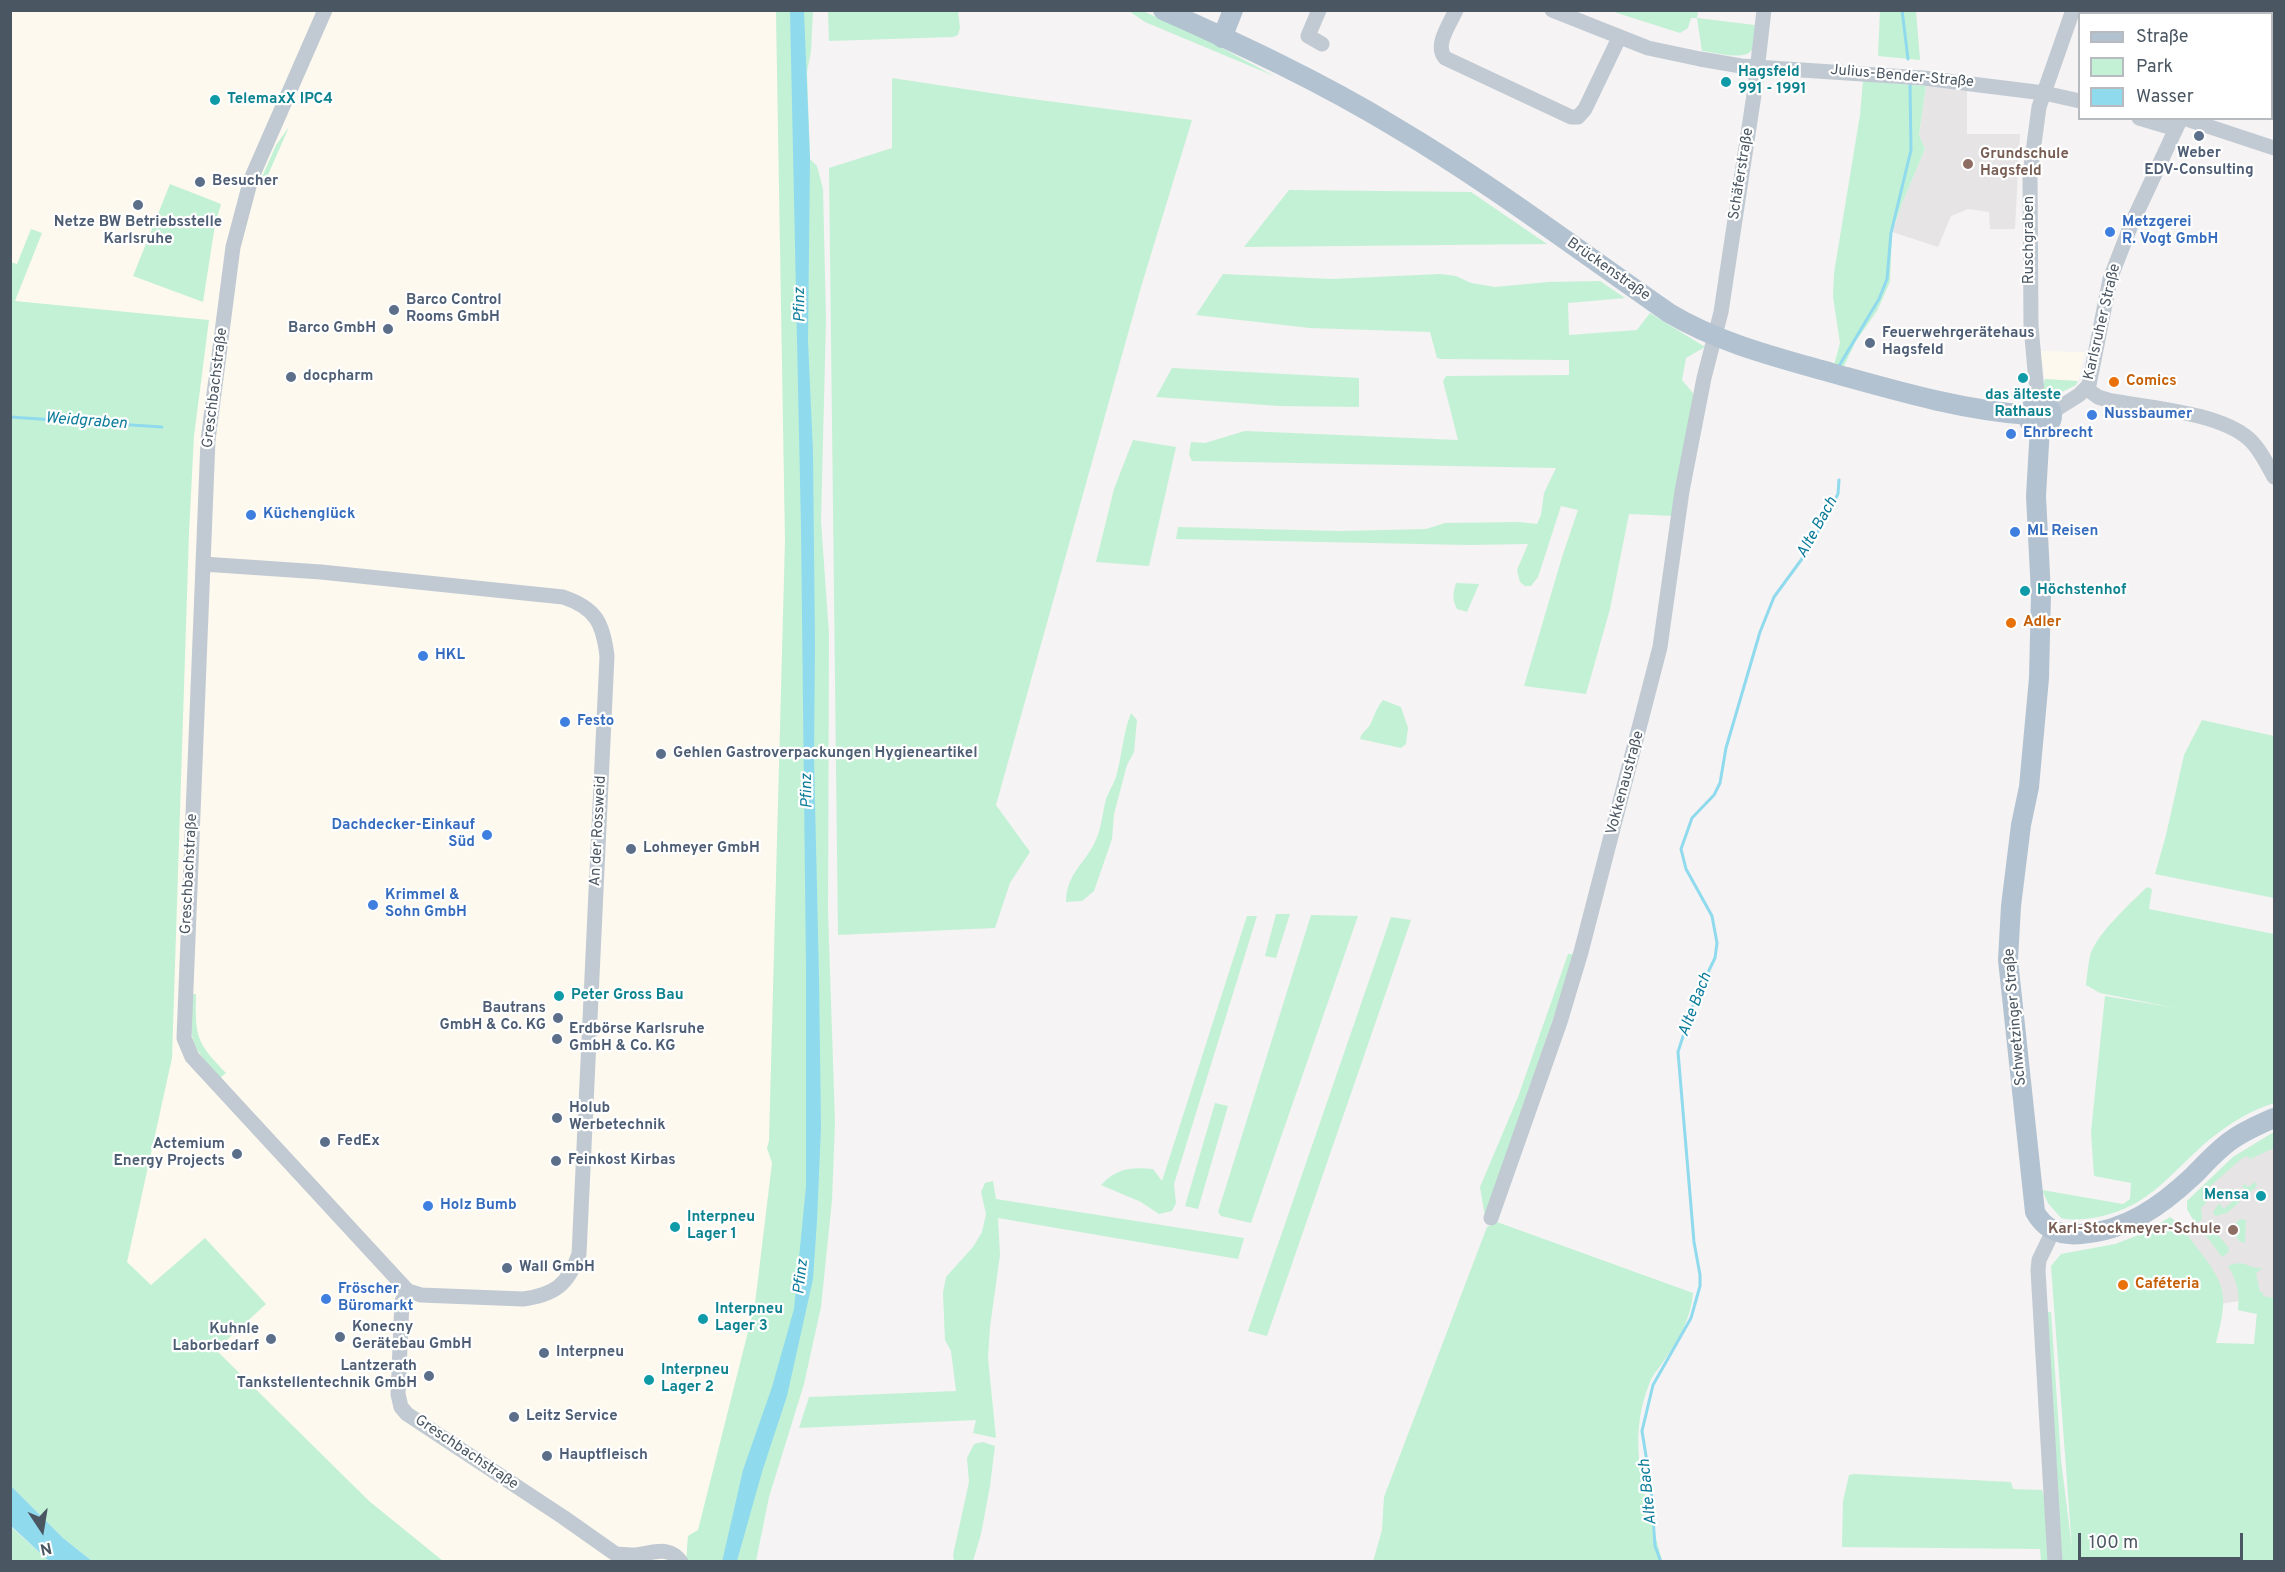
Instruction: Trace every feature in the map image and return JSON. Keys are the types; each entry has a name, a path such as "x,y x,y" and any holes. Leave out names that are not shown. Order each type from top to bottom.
{"main road":[{"name":"Brückenstraße","path":"1163,10 1319,84 1397,128 1491,188 1670,313 1714,336 1795,362 1935,401 1983,410 2040,414"},
{"path":"1222,38 1233,10"},
{"name":"Schwetzinger Straße","path":"2040,414 2036,496 2041,594 2039,678 2029,787 2021,825 2011,906 2008,960 2033,1205 2042,1223 2053,1231"},
{"path":"2053,1231 2070,1235 2090,1233 2139,1218 2180,1188 2234,1138 2274,1118"}],"street":[{"name":"Greschbachstraße","path":"325,10 251,180 240,214 233,247 208,440 184,1038 192,1057 408,1291 402,1301 399,1394 401,1407 407,1414 622,1558 666,1550 675,1554 681,1562"},
{"path":"1319,10 1308,36 1322,44"},
{"path":"1456,10 1440,46 1445,58 1571,117 1578,117 1585,109 1618,38"},
{"name":"Julius-Bender-Straße","path":"1552,10 1618,38 1680,56 1728,64 1885,74 2044,93 2078,101"},
{"name":"Schäferstraße","path":"1714,336 1720,312 1758,66 1764,10"},
{"name":"Ruschgraben","path":"2040,414 2031,326 2030,195 2034,133 2039,107 2073,10"},
{"path":"2160,120 2180,122 2274,148"},
{"name":"Karlsruher Straße","path":"2040,414 2087,389 2091,381 2105,298 2116,260 2180,122"},
{"name":"Vokkenaustraße","path":"1491,1218 1560,1022 1581,952 1643,715 1660,647 1682,491 1714,336"},
{"path":"2087,389 2108,400 2199,417 2229,426 2253,443 2274,477"},
{"name":"An der Rossweid","path":"203,564 331,573 563,597 578,602 590,610 602,629 607,656 579,1254 574,1268 565,1281 555,1290 539,1297 523,1299 421,1295 408,1291"},
{"path":"2053,1231 2039,1260 2038,1270 2055,1562"}],"shaded area":[{"path":"10,11 776,11 785,540 767,1148 772,1163 755,1304 698,1530 688,1536 686,1561 443,1561 369,1501 127,1262 172,1058 11,301"},
{"name":"Grundschule Hagsfeld","path":"1926,86 1967,91 1967,134 2020,134 2015,229 1990,229 1989,212 1968,209 1951,216 1938,247 1892,232 1925,149 1919,135"},
{"path":"2040,351 2085,352 2078,381 2045,379"},
{"name":"Karl-Stockmeyer-Schule","path":"2274,1132 2274,1343 2254,1344 2257,1314 2238,1310 2239,1301 2212,1305 2167,1244 2198,1226 2187,1209 2187,1201 2233,1157"}],"green space":[{"path":"776,11 813,11 811,51 807,72 810,159 817,166 823,189 826,319 821,521 829,634 828,911 835,1123 832,1200 821,1307 804,1384 769,1497 756,1561 686,1562 688,1536 698,1530 755,1304 772,1163 767,1148 785,540"},
{"path":"828,11 958,11 960,28 958,35 953,37 829,41"},
{"path":"1129,11 1143,11 1207,40 1274,76 1145,22"},
{"path":"1611,11 1698,11 1697,18 1691,18 1688,28 1680,33"},
{"path":"1880,11 1916,11 1920,60 1878,56"},
{"path":"1697,18 1755,25 1752,49 1749,53 1737,56 1702,51"},
{"path":"892,78 1192,120 1141,287 996,805 1030,852 1010,883 995,928 838,935 829,168 892,148"},
{"path":"1863,81 1926,86 1919,135 1925,149 1892,232 1890,282 1877,311 1856,341 1843,368 1834,365 1840,343 1833,297 1834,273 1860,115"},
{"path":"289,127 264,184 262,177 276,145"},
{"path":"170,184 221,204 215,225 203,302 133,276"},
{"path":"1289,190 1471,192 1547,244 1244,247"},
{"path":"31,229 42,233 15,301 209,320 194,436 189,533 172,1058 127,1262 151,1285 205,1238 266,1304 216,1350 369,1501 443,1561 92,1561 63,1538 11,1486 10,262 17,264"},
{"path":"1223,274 1332,279 1440,274 1495,287 1548,282 1600,281 1625,298 1568,303 1569,335 1637,330 1650,313 1705,347 1686,358 1682,380 1693,393 1694,402 1674,516 1629,514 1610,609 1586,694 1524,686 1578,510 1561,506 1538,577 1531,586 1525,586 1520,582 1517,570 1528,544 1469,545 1176,539 1178,527 1340,531 1426,529 1445,523 1519,522 1537,524 1541,515 1544,493 1556,468 1192,461 1189,454 1191,442 1205,443 1245,431 1458,440 1443,381 1446,376 1569,375 1569,360 1437,358 1430,332 1310,328 1196,315"},
{"path":"1172,368 1359,378 1359,407 1279,406 1156,397"},
{"path":"2045,379 2078,381 2076,385 2056,395 2058,399 2049,401 2045,399 2042,386"},
{"path":"1133,440 1176,447 1149,566 1096,562 1114,489"},
{"path":"1456,583 1479,584 1467,612 1457,609 1455,605"},
{"path":"1383,700 1401,707 1408,728 1406,744 1401,748 1360,739"},
{"path":"1131,713 1137,720 1134,752 1127,765 1114,814 1112,839 1094,891 1082,901 1066,902 1072,877 1090,852 1098,834 1106,800 1116,777"},
{"path":"2202,720 2274,736 2274,898 2155,874 2184,755"},
{"path":"2147,887 2152,889 2149,909 2274,934 2274,1103 2249,1114 2217,1133 2159,1186 2132,1205 2098,1217 2075,1220 2061,1218 2048,1203 2042,1190 2123,1204 2130,1199 2131,1183 2094,1176 2091,1132 2105,996 2176,1008 2100,993 2086,985 2093,947 2114,920"},
{"path":"1276,914 1290,914 1276,958 1265,956"},
{"path":"1311,915 1358,916 1251,1223 1221,1216 1218,1212"},
{"path":"1247,916 1257,916 1174,1184 1176,1203 1172,1211 1159,1214 1141,1202 1101,1185 1119,1172 1138,1168 1153,1169 1162,1181"},
{"path":"1391,917 1411,920 1267,1336 1248,1331"},
{"path":"1568,954 1572,954 1574,958 1485,1217 1480,1187 1518,1097"},
{"path":"189,994 196,994 199,1038 209,1054 226,1073 220,1078 202,1057 193,1040"},
{"path":"1215,1103 1228,1106 1198,1209 1185,1206"},
{"path":"2274,1132 2274,1148 2250,1159 2247,1156 2241,1159 2207,1189 2212,1196 2201,1208 2202,1220 2195,1223 2187,1209 2187,1201 2233,1157"},
{"path":"993,1181 996,1199 1244,1238 1238,1259 998,1218 1000,1255 988,1358 996,1438 973,1433 976,1420 799,1428 809,1397 956,1391 951,1351 945,1340 943,1293 946,1277 973,1247 982,1232 986,1214 981,1192 985,1183"},
{"path":"2255,1182 2257,1186 2227,1213 2215,1216 2213,1212 2219,1203 2224,1209 2233,1201 2230,1197 2233,1195 2236,1198 2245,1190 2242,1186 2245,1184 2248,1187"},
{"path":"2170,1217 2184,1230 2219,1280 2223,1312 2216,1343 2254,1344 2257,1314 2238,1310 2237,1287 2228,1266 2238,1263 2263,1268 2256,1273 2260,1292 2263,1292 2263,1296 2274,1298 2274,1561 2061,1561 2046,1312 2051,1312 2061,1460 2072,1549 2051,1266 2061,1254 2115,1244 2144,1233"},
{"path":"2240,1219 2246,1220 2245,1243 2239,1241 2234,1232 2236,1223"},
{"path":"1497,1222 1693,1293 1684,1328 1650,1382 1642,1405 1639,1428 1638,1450 1641,1472 1662,1561 1373,1562 1382,1530 1384,1497 1487,1227"},
{"path":"2209,1229 2214,1230 2228,1247 2229,1252 2222,1257 2204,1233"},
{"path":"983,1442 995,1446 981,1534 973,1561 954,1561 953,1555 969,1482 967,1458 974,1444"},
{"path":"1849,1475 2011,1482 2013,1489 2042,1490 2049,1561 2041,1561 2040,1549 1842,1547 1843,1501"},
{"path":"10,1526 49,1561 11,1561"}],"water":[{"name":"Pfinz","path":"790,11 804,11 810,159 808,341 813,452 814,757 821,1128 817,1221 813,1279 787,1396 762,1472 737,1561 722,1562 743,1470 772,1387 794,1309 806,1186 801,528"},
{"path":"11,1486 63,1538 92,1561 49,1561 11,1526"}],"waterway":[{"name":"Alte Bach","path":"1902,10 1908,59"},
{"name":"Alte Bach","path":"1839,366 1879,299 1887,279 1891,233 1911,150 1910,84"},
{"name":"Weidgraben","path":"10,417 162,427"},
{"name":"Alte Bach","path":"1661,1562 1655,1546 1651,1487 1642,1431 1653,1385 1691,1318 1700,1286 1694,1242 1678,1052 1695,999 1715,958 1717,943 1712,916 1686,869 1681,849 1692,818 1714,795 1720,783 1726,748 1760,632 1774,597 1807,552 1838,494 1839,480"}],"place":[{"name":"Hagsfeld 991 - 1991","path":"1726,82"},
{"name":"TelemaxX IPC4","path":"215,100"},
{"name":"Weber EDV-Consulting","path":"2199,136"},
{"name":"Grundschule Hagsfeld","path":"1968,164"},
{"name":"Besucher","path":"200,182"},
{"name":"Netze BW Betriebsstelle Karlsruhe","path":"138,205"},
{"name":"Metzgerei R. Vogt GmbH","path":"2110,232"},
{"name":"Barco Control Rooms GmbH","path":"394,310"},
{"name":"Barco GmbH","path":"388,329"},
{"name":"Feuerwehrgerätehaus Hagsfeld","path":"1870,343"},
{"name":"docpharm","path":"291,377"},
{"name":"das älteste Rathaus","path":"2023,378"},
{"name":"Comics","path":"2114,382"},
{"name":"Nussbaumer","path":"2092,415"},
{"name":"Ehrbrecht","path":"2011,434"},
{"name":"Küchenglück","path":"251,515"},
{"name":"ML Reisen","path":"2015,532"},
{"name":"Höchstenhof","path":"2025,591"},
{"name":"Adler","path":"2011,623"},
{"name":"HKL","path":"423,656"},
{"name":"Festo","path":"565,722"},
{"name":"Gehlen Gastroverpackungen Hygieneartikel","path":"661,754"},
{"name":"Dachdecker-Einkauf Süd","path":"487,835"},
{"name":"Lohmeyer GmbH","path":"631,849"},
{"name":"Krimmel & Sohn GmbH","path":"373,905"},
{"name":"Peter Gross Bau","path":"559,996"},
{"name":"Bautrans GmbH & Co. KG","path":"558,1018"},
{"name":"Erdbörse Karlsruhe GmbH & Co. KG","path":"557,1039"},
{"name":"Holub Werbetechnik","path":"557,1118"},
{"name":"FedEx","path":"325,1142"},
{"name":"Actemium Energy Projects","path":"237,1154"},
{"name":"Feinkost Kirbas","path":"556,1161"},
{"name":"Mensa","path":"2261,1196"},
{"name":"Holz Bumb","path":"428,1206"},
{"name":"Interpneu Lager 1","path":"675,1227"},
{"name":"Karl-Stockmeyer-Schule","path":"2233,1230"},
{"name":"Wall GmbH","path":"507,1268"},
{"name":"Caféteria","path":"2123,1285"},
{"name":"Fröscher Büromarkt","path":"326,1299"},
{"name":"Interpneu Lager 3","path":"703,1319"},
{"name":"Konecny Gerätebau GmbH","path":"340,1337"},
{"name":"Kuhnle Laborbedarf","path":"271,1339"},
{"name":"Interpneu","path":"544,1353"},
{"name":"Lantzerath Tankstellentechnik GmbH","path":"429,1376"},
{"name":"Interpneu Lager 2","path":"649,1380"},
{"name":"Leitz Service","path":"514,1417"},
{"name":"Hauptfleisch","path":"547,1456"}]}
